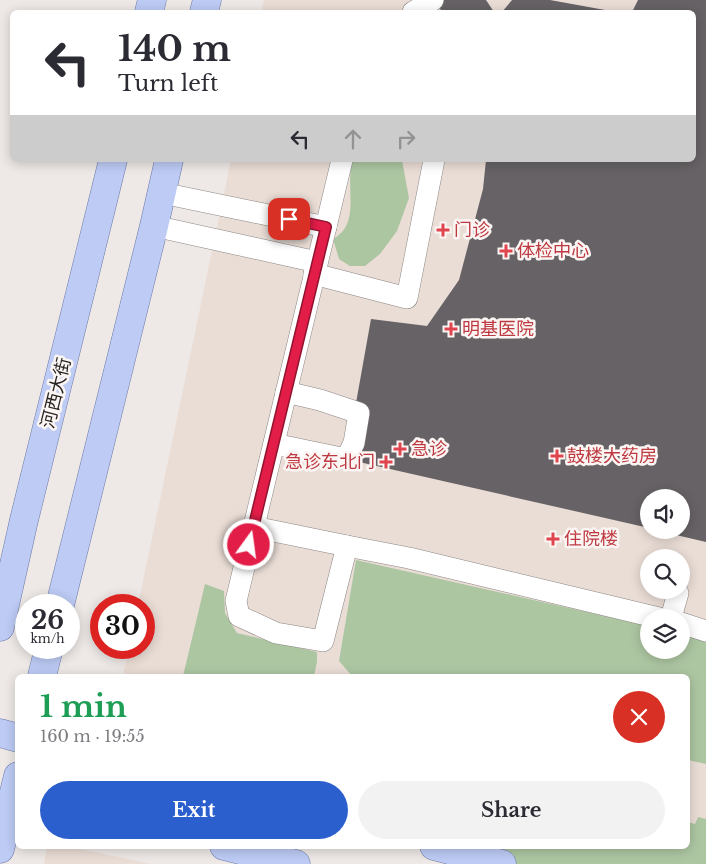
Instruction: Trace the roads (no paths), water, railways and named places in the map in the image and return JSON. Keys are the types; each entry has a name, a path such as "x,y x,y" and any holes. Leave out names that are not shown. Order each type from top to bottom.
{"main road":[{"name":"河西大街","path":"0,627 24,520 113,162"},
{"path":"63,594 169,162"},
{"path":"42,674 46,659"},
{"path":"0,733 15,737"},
{"path":"0,849 12,789"},
{"path":"236,849 296,864"},
{"path":"445,849 502,864"}],"street":[{"path":"416,10 433,0"},
{"path":"342,162 236,601 239,616 276,633 323,641 348,546"},
{"path":"154,226 316,268 407,298 434,162"},
{"path":"162,193 326,227"},
{"path":"274,444 346,459 354,442 359,413 320,400 286,392"},
{"path":"254,527 409,558 640,613"},
{"path":"690,626 706,630"}],"place":[{"name":"门诊","path":"443,230"},
{"name":"体检中心","path":"506,251"},
{"name":"明基医院","path":"451,329"},
{"name":"急诊","path":"400,449"},
{"name":"鼓楼大药房","path":"557,456"},
{"name":"急诊东北门","path":"386,462"},
{"name":"住院楼","path":"553,539"}]}
